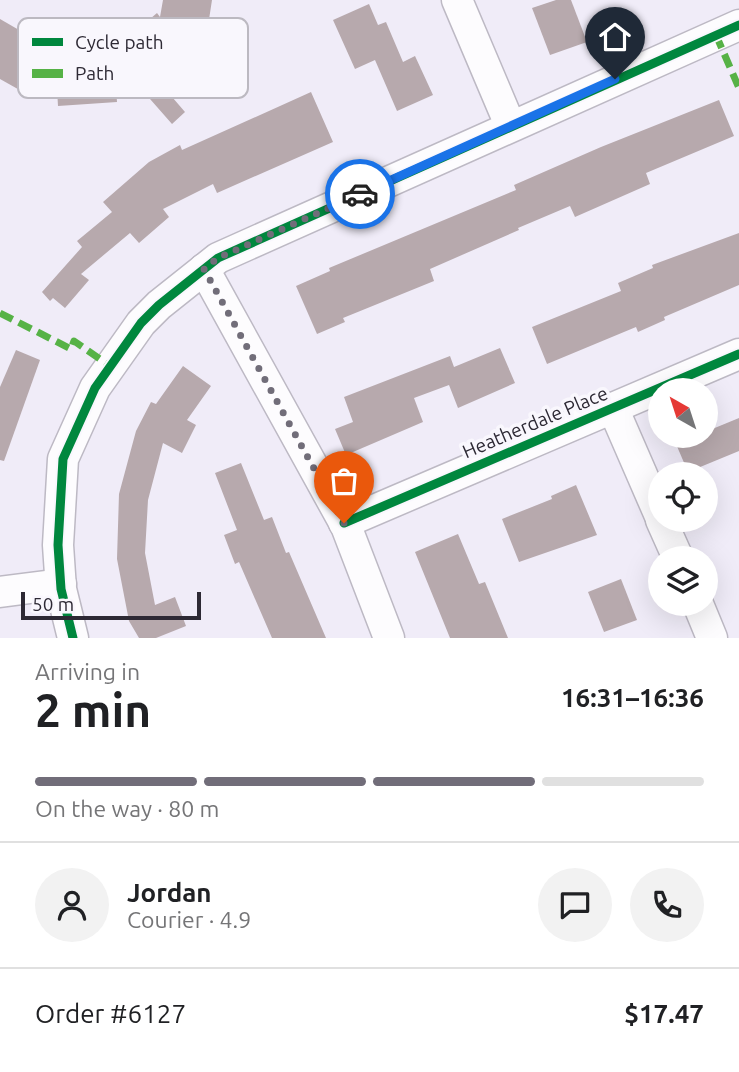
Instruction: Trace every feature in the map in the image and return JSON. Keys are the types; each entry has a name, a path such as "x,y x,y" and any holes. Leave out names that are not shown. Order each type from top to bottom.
{"street":[{"path":"457,0 510,125"},
{"path":"73,638 61,584 58,522 63,458 95,388 141,323 159,305 218,258 510,125 739,25"},
{"path":"204,269 344,523 389,638"},
{"name":"Heatherdale Place","path":"344,523 739,354"},
{"path":"612,408 648,489"},
{"path":"0,592 61,584"},
{"path":"703,616 712,638"}],"building":[{"path":"163,0 212,0 209,18 151,18 157,13 160,17"},
{"path":"556,0 571,0 587,42 550,55 532,8"},
{"path":"369,4 378,25 386,22 403,62 415,56 433,95 397,111 375,60 355,69 333,20"},
{"path":"0,19 18,29 18,89 0,79"},
{"path":"311,92 333,142 217,193 213,184 163,209 169,217 139,243 130,233 81,274 89,280 65,308 53,298 50,301 42,292 82,247 77,241 112,212 103,202 149,162 180,145 182,150"},
{"path":"58,98 117,98 117,102 58,106"},
{"path":"149,98 173,98 185,112 172,124"},
{"path":"719,100 734,136 646,173 650,184 575,217 570,206 430,269 434,281 343,318 345,322 317,334 296,286 330,271 329,268 516,190 514,185"},
{"path":"739,233 739,285 664,317 665,320 638,332 636,327 547,364 532,327 621,291 618,283 653,268 652,265"},
{"path":"500,348 515,383 458,408 449,385 414,398 423,422 346,455 335,429 353,422 344,397 450,356 454,367"},
{"path":"16,350 40,360 4,461 0,460 0,387"},
{"path":"183,366 211,386 187,420 196,425 182,453 163,443 148,500 145,553 155,605 175,597 186,626 156,638 139,638 129,621 117,559 119,494 136,431 151,402 156,404"},
{"path":"739,418 739,451 712,462 684,462 678,448 718,448 718,427"},
{"path":"241,463 264,520 272,517 286,553 289,552 326,638 272,638 239,562 235,564 224,535 237,530 215,473"},
{"path":"576,485 597,535 519,562 502,519 552,499 551,496"},
{"path":"458,534 479,584 485,582 508,638 450,638 415,552"},
{"path":"621,579 637,620 604,632 588,592"}],"marked path":[{"path":"716,35 739,88"},
{"path":"0,313 71,349 74,341 110,366"}],"cycle path":[{"path":"73,638 61,589 58,545 63,459 95,388 141,323 159,305 218,258 739,25"},
{"path":"344,523 739,354"}],"way so far":[{"path":"344,523 204,269 218,258 360,194"}],"route":[{"path":"360,194 615,79"}]}
